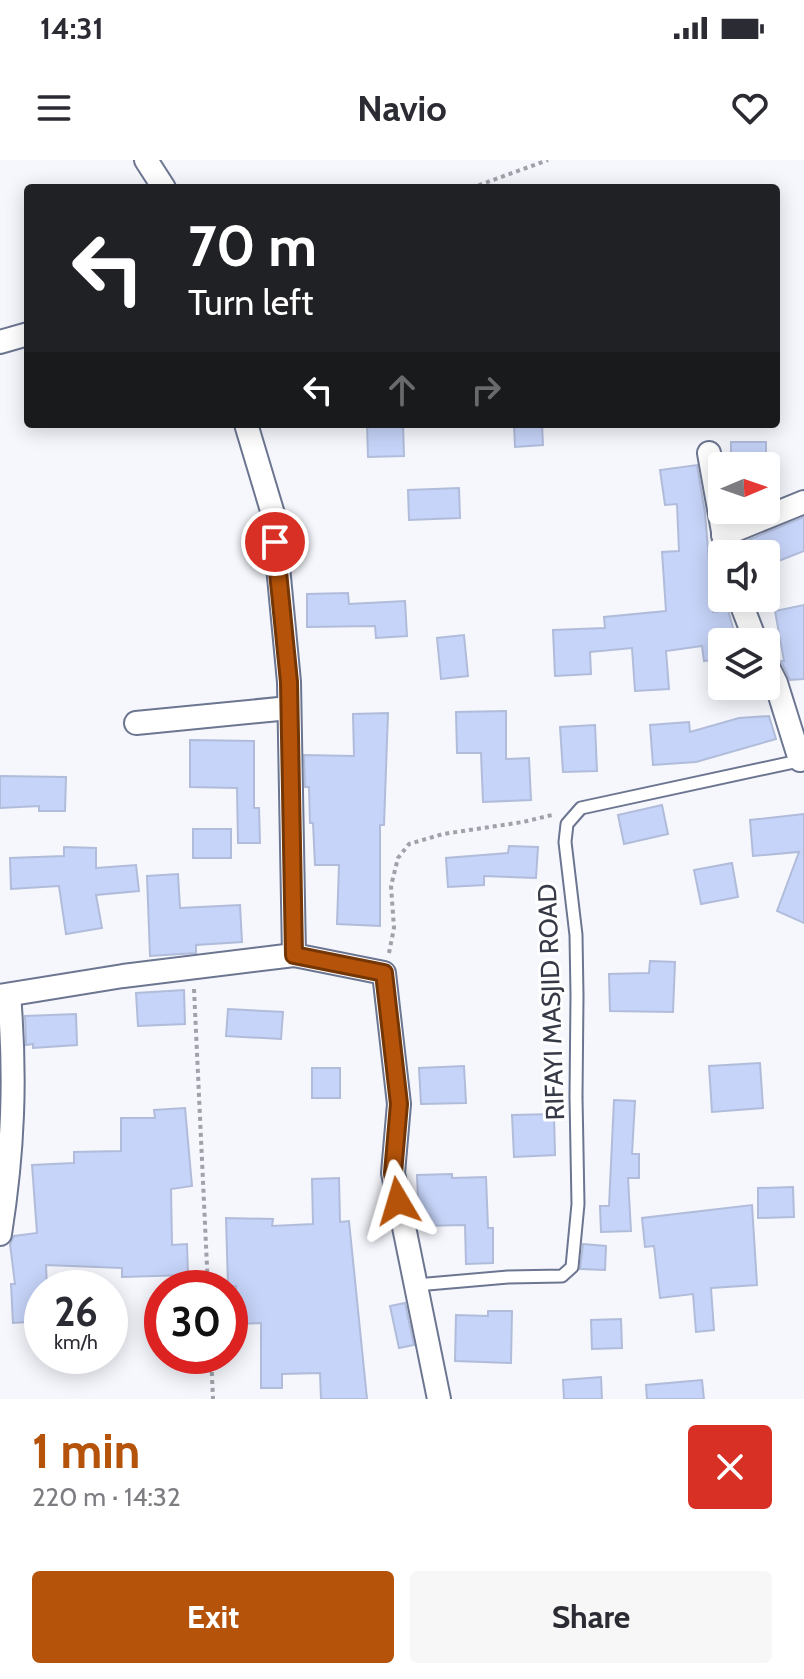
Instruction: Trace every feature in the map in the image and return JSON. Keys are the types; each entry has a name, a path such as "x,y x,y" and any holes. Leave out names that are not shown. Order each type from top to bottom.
{"street":[{"path":"146,160 161,184"},
{"path":"0,342 24,335"},
{"path":"247,428 273,514 289,708 294,955"},
{"path":"734,540 804,502"},
{"path":"780,695 802,760"},
{"path":"136,723 289,708"},
{"path":"0,1234 14,1121 13,1046 4,996 294,955 384,973 399,1104 393,1173 439,1399"}],"lane":[{"path":"581,808 802,760"},
{"name":"RIFAYI MASJID ROAD","path":"416,1285 562,1276 572,1267 578,1204 576,935 565,842 567,824 581,808"}],"path":[{"path":"482,184 548,160"},
{"path":"384,973 394,928 391,886 398,858 409,844 443,834 523,822 581,808"},
{"path":"192,967 207,1270"},
{"path":"212,1374 213,1399"}],"building":[{"path":"367,428 403,428 404,456 368,457"},
{"path":"514,428 542,428 543,445 515,447"},
{"path":"731,442 766,442 766,452 731,452"},
{"path":"697,465 708,550 708,612 729,612 733,628 708,628 708,660 704,661 702,646 666,651 669,689 635,691 632,648 590,652 591,674 555,676 553,630 605,628 604,617 666,611 662,552 679,551 677,504 665,505 660,470"},
{"path":"459,488 460,518 409,520 408,490"},
{"path":"804,517 804,551 780,560 780,540 748,540"},
{"path":"348,593 349,604 405,601 407,636 376,638 375,626 307,627 307,594"},
{"path":"804,605 804,679 790,680 781,661 784,661 775,612"},
{"path":"464,635 468,676 441,679 437,638"},
{"path":"506,711 506,759 529,758 531,800 483,802 481,753 457,753 456,712"},
{"path":"388,713 384,825 380,825 380,926 337,924 339,865 315,865 304,755 354,756 353,714"},
{"path":"769,716 776,739 696,762 653,765 650,725 689,722 690,732 739,718"},
{"path":"595,725 597,771 563,772 560,727"},
{"path":"190,740 254,741 254,808 259,808 260,843 238,843 237,788 190,787"},
{"path":"0,776 66,777 65,811 39,811 39,806 0,808"},
{"path":"662,805 668,834 624,844 618,815"},
{"path":"804,814 804,923 777,911 799,852 753,856 750,820"},
{"path":"193,829 231,829 231,858 193,858"},
{"path":"509,846 538,847 536,878 484,876 484,885 448,887 446,858 508,853"},
{"path":"64,847 96,848 96,868 136,865 139,891 96,895 102,928 66,934 59,886 11,889 10,858 64,856"},
{"path":"732,863 738,897 701,904 694,870"},
{"path":"178,874 180,908 240,905 242,942 196,945 196,953 150,956 147,876"},
{"path":"650,961 675,962 673,1012 610,1011 609,974 649,973"},
{"path":"184,990 185,1024 138,1026 136,993"},
{"path":"228,1009 283,1012 281,1039 226,1036"},
{"path":"76,1014 77,1045 33,1048 33,1044 26,1045 25,1016"},
{"path":"760,1063 763,1108 712,1112 709,1066"},
{"path":"464,1066 466,1103 421,1104 419,1068"},
{"path":"312,1068 340,1068 340,1098 312,1098"},
{"path":"614,1100 635,1101 632,1154 639,1154 639,1178 628,1178 631,1231 601,1232 600,1206 609,1206"},
{"path":"185,1108 192,1186 171,1189 172,1245 187,1244 188,1270 144,1270 144,1276 128,1277 128,1270 122,1268 46,1265 46,1270 24,1270 24,1322 13,1323 11,1284 15,1284 10,1244 14,1236 37,1233 32,1165 74,1163 74,1152 121,1151 121,1118 155,1118 154,1110"},
{"path":"554,1114 555,1155 514,1157 512,1115"},
{"path":"452,1174 452,1178 486,1177 488,1228 493,1228 493,1263 466,1264 465,1225 419,1226 417,1175"},
{"path":"339,1178 340,1222 349,1221 367,1399 321,1399 320,1373 282,1374 282,1388 261,1388 261,1323 248,1324 248,1270 228,1270 226,1218 273,1219 272,1226 313,1224 312,1179"},
{"path":"793,1187 794,1217 758,1218 758,1188"},
{"path":"752,1205 757,1285 711,1288 714,1330 696,1332 693,1294 660,1298 654,1246 645,1247 642,1218"},
{"path":"583,1244 606,1246 605,1270 580,1269"},
{"path":"405,1303 414,1345 399,1348 390,1306"},
{"path":"488,1311 512,1311 511,1363 455,1361 456,1315 488,1316"},
{"path":"621,1319 622,1348 592,1349 591,1320"},
{"path":"601,1377 602,1399 564,1399 563,1380"},
{"path":"702,1380 704,1399 647,1399 646,1385"}],"route":[{"path":"275,542 289,682 294,955 384,973 399,1104 393,1173 398,1201"}]}
